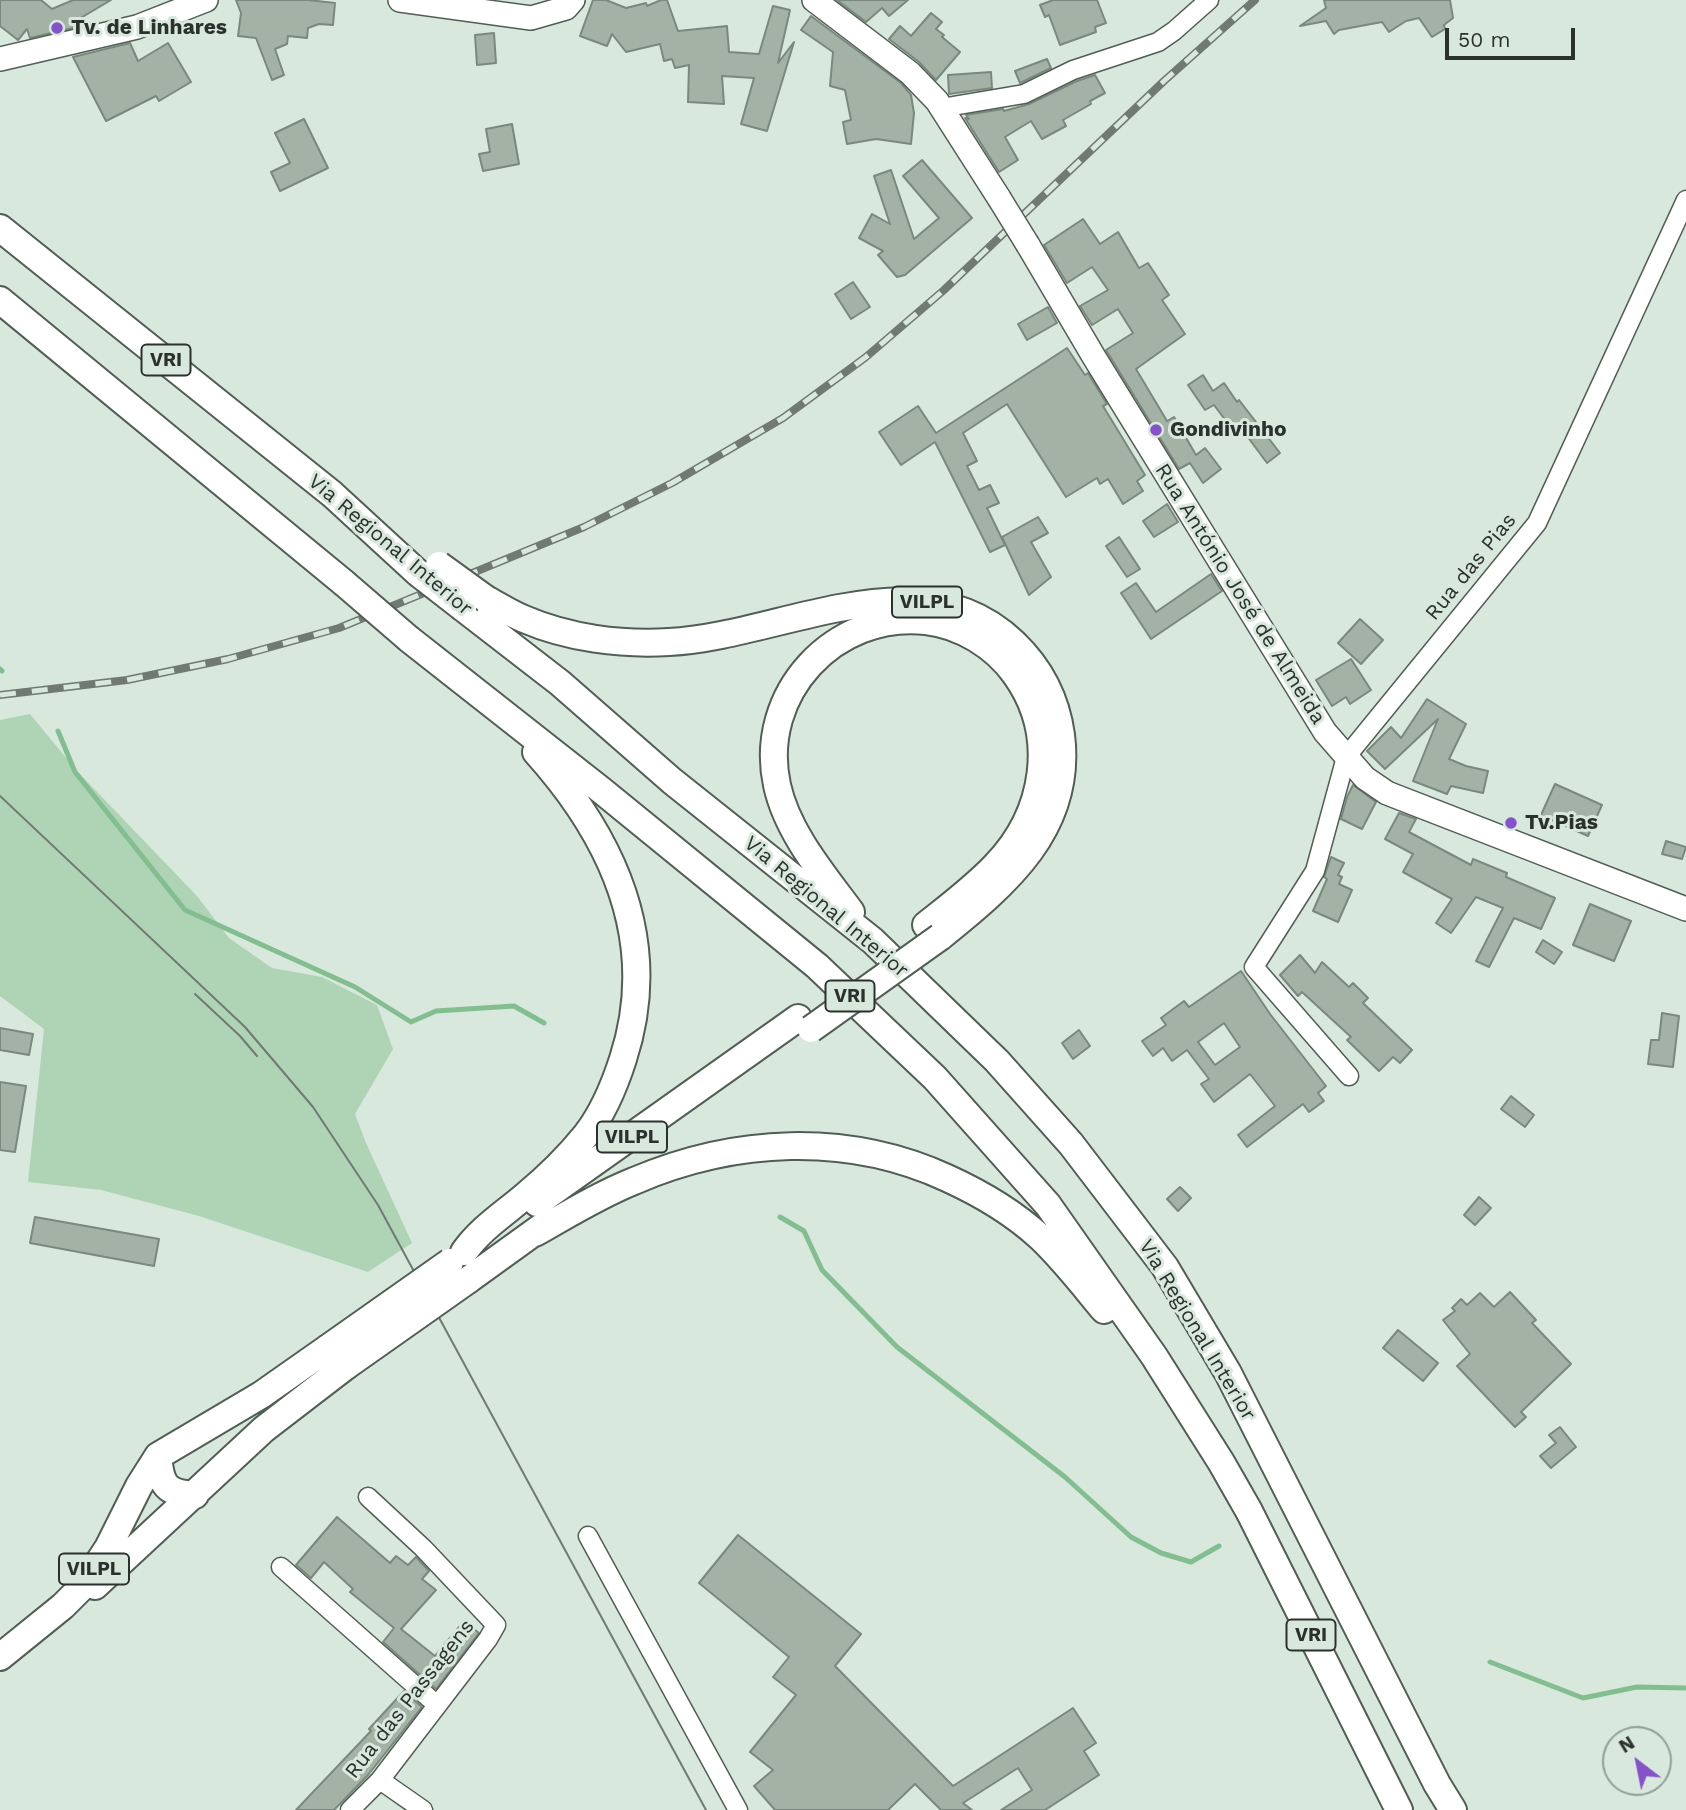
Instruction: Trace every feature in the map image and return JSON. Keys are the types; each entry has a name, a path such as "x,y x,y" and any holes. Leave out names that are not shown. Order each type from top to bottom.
{"highway":[{"name":"Via Regional Interior","path":"0,228 332,494 475,603 560,683 672,781 873,941 997,1060 1071,1144 1164,1267 1234,1384 1437,1784 1453,1810"},
{"name":"VRI","path":"0,300 409,639 817,965 935,1078 1048,1205 1209,1443 1249,1511 1399,1810"},
{"name":"VILPL","path":"0,1664 66,1611 195,1495 279,1417 337,1357 602,1158 804,1023 933,931 978,907 1010,877 1035,846 1053,811 1060,783 1063,750 1059,720 1050,690 1024,652 1006,635 987,622 956,608 929,602 900,601 836,608 712,637 670,642 632,642 598,639 563,631 475,603"},
{"name":"VILPL","path":"873,941 815,863 791,822 777,786 774,757 776,728 785,703 801,674 822,652 842,637 872,626 902,620 928,621 953,627 992,649 1009,664 1032,701 1040,726 1043,751 1041,776 1034,804 1019,834 997,864 933,931"},
{"name":"VILPL","path":"461,1265 478,1233 528,1194 587,1134 618,1074 628,1045 636,990 635,948 628,909 608,854 593,828 544,760 503,714"},
{"name":"VILPL","path":"535,1233 804,1023"},
{"name":"VILPL","path":"461,1265 535,1233 634,1181 705,1157 773,1146 827,1146 855,1149 909,1162 978,1193 1040,1237 1112,1319 1138,1335"},
{"name":"VILPL","path":"0,1657 63,1606 83,1586 108,1548 139,1486 158,1456 261,1395 337,1357"},
{"path":"158,1456 160,1474 167,1487 174,1492 195,1495"}],"main road":[{"path":"0,59 137,27 206,0"},
{"path":"400,0 531,18 566,8 573,0"},
{"name":"Rua António José de Almeida","path":"814,0 910,73 941,108 1028,245 1325,732 1365,778 1387,793 1686,909"}],"street":[{"path":"941,108 1024,94 1073,70 1158,42 1209,0"},
{"name":"Rua das Pias","path":"1349,1076 1254,967 1315,871 1346,757 1537,523 1686,200"},
{"name":"Rua das Passagens","path":"350,1810 380,1780 496,1625 423,1548 368,1497"},
{"path":"588,1536 738,1810"},
{"path":"281,1567 438,1706"},
{"path":"380,1780 423,1810"}],"green space":[{"path":"30,714 77,771 197,896 229,938 272,968 322,977 377,1005 393,1049 355,1114 412,1243 368,1272 199,1216 101,1190 28,1182 44,1029 0,996 0,720"}],"building":[{"path":"0,0 41,0 52,9 73,0 111,0 79,19 82,26 30,38 27,29 18,40 0,26"},
{"path":"236,0 308,0 335,3 333,25 319,24 308,28 307,38 288,36 287,44 275,49 284,75 272,80 256,38 238,36 241,13"},
{"path":"593,0 606,0 626,8 667,0 678,31 727,26 729,52 759,54 773,6 790,10 778,63 794,42 767,131 741,124 754,78 722,76 724,104 688,102 689,65 675,68 672,59 664,61 660,44 626,52 612,34 607,46 580,36"},
{"path":"837,0 908,0 889,16 882,8 866,22"},
{"path":"1053,0 1097,0 1106,23 1095,27 1096,32 1060,45 1049,15 1045,17 1040,5"},
{"path":"1324,0 1450,0 1453,18 1444,25 1445,29 1432,37 1419,18 1406,21 1389,32 1382,22 1339,30 1334,34 1326,21 1300,26 1326,8"},
{"path":"931,13 942,22 936,29 960,52 936,80 919,62 889,39 900,26 911,36"},
{"path":"811,16 901,83 911,95 914,113 911,144 876,139 847,144 843,122 851,120 845,90 830,86 833,52 801,30"},
{"path":"494,33 496,63 477,65 475,35"},
{"path":"130,43 138,61 168,43 191,82 159,101 156,96 106,121 73,57"},
{"path":"1047,59 1051,68 1020,83 1015,71"},
{"path":"991,72 992,88 949,94 948,75"},
{"path":"1095,75 1105,93 1063,120 1066,126 1042,139 1031,121 1005,137 1018,160 999,172 965,118 969,119 966,115 1004,111 1029,104"},
{"path":"304,119 328,168 280,191 271,172 290,163 275,133"},
{"path":"512,124 519,164 483,171 479,154 490,152 486,129"},
{"path":"922,160 972,218 905,275 897,277 878,255 883,251 859,238 872,214 890,224 874,176 891,170 914,239 939,218 903,176"},
{"path":"1083,219 1100,244 1118,232 1139,268 1148,263 1169,295 1162,300 1185,334 1136,369 1167,421 1174,417 1196,455 1205,448 1221,469 1203,483 1190,463 1179,469 1106,350 1133,333 1118,309 1092,325 1080,306 1108,290 1092,267 1067,283 1044,245"},
{"path":"853,282 870,307 851,319 835,294"},
{"path":"1048,307 1057,323 1027,340 1018,324"},
{"path":"1067,348 1085,375 1088,373 1107,404 1103,406 1145,475 1137,481 1143,491 1123,504 1108,479 1100,484 1097,478 1066,497 1007,404 963,433 977,461 967,466 979,490 990,485 999,503 987,508 1005,545 990,552 935,442 901,465 879,432 918,406 936,433"},
{"path":"1203,375 1213,391 1224,383 1280,453 1267,463 1244,432 1238,437 1214,405 1205,410 1188,385"},
{"path":"1167,504 1178,522 1154,537 1143,521"},
{"path":"1038,517 1048,533 1031,542 1051,577 1029,595 1002,537"},
{"path":"1119,537 1140,569 1127,577 1106,546"},
{"path":"1211,574 1222,591 1151,639 1121,593 1136,583 1156,612"},
{"path":"1360,619 1383,640 1361,664 1338,643"},
{"path":"1351,659 1371,690 1350,704 1346,697 1332,706 1316,680"},
{"path":"1427,699 1466,724 1449,759 1488,771 1483,793 1451,786 1447,794 1413,781 1438,719 1385,769 1367,751 1391,727 1401,738"},
{"path":"1555,784 1602,805 1588,836 1541,815"},
{"path":"1353,785 1376,802 1362,829 1341,819"},
{"path":"1399,813 1416,819 1409,832 1471,865 1473,859 1555,898 1541,929 1514,918 1489,967 1476,961 1503,908 1476,897 1451,933 1436,923 1452,899 1403,872 1413,854 1385,839"},
{"path":"1666,841 1686,847 1682,859 1662,854"},
{"path":"1331,857 1344,863 1338,875 1342,877 1339,884 1352,890 1338,922 1313,911 1327,879 1324,877"},
{"path":"1590,904 1631,921 1614,961 1573,945"},
{"path":"1543,940 1562,952 1554,964 1536,952"},
{"path":"1300,955 1315,973 1322,962 1349,987 1353,983 1368,998 1363,1003 1412,1050 1400,1063 1393,1057 1379,1071 1347,1040 1351,1037 1302,992 1298,996 1280,975"},
{"path":"1241,971 1270,1014 1326,1086 1318,1093 1324,1101 1309,1112 1303,1104 1247,1147 1238,1135 1275,1106 1250,1074 1214,1102 1201,1084 1209,1079 1187,1050 1172,1061 1163,1048 1153,1056 1142,1041 1166,1025 1161,1018 1184,1001 1189,1007","holes":["1224,1023 1240,1047 1215,1065 1198,1042"]},
{"path":"1662,1013 1679,1016 1673,1067 1648,1064 1651,1040 1659,1040"},
{"path":"0,1028 33,1034 29,1055 0,1050"},
{"path":"1079,1030 1090,1046 1073,1059 1062,1043"},
{"path":"0,1082 26,1086 15,1152 0,1150"},
{"path":"1511,1096 1534,1115 1525,1127 1501,1109"},
{"path":"1180,1187 1191,1198 1178,1211 1167,1199"},
{"path":"1479,1197 1491,1208 1475,1225 1464,1215"},
{"path":"35,1217 159,1239 154,1266 30,1243"},
{"path":"1510,1292 1536,1320 1532,1323 1571,1364 1521,1412 1526,1417 1515,1427 1457,1366 1470,1354 1443,1320 1455,1311 1452,1308 1461,1299 1467,1305 1480,1293 1494,1307"},
{"path":"1398,1330 1438,1363 1423,1381 1383,1348"},
{"path":"1560,1427 1576,1447 1551,1468 1540,1456 1556,1443 1549,1435"},
{"path":"337,1517 390,1563 396,1556 408,1565 416,1557 429,1571 422,1579 436,1590 401,1629 435,1656 464,1621 479,1633 436,1689 383,1642 394,1628 350,1592 353,1589 324,1562 311,1578 296,1565"},
{"path":"738,1535 861,1634 835,1666 953,1786 1073,1708 1096,1743 1084,1751 1099,1775 1045,1810 1001,1810 1032,1790 1018,1768 963,1803 972,1810 941,1810 915,1784 888,1810 775,1810 754,1786 773,1770 750,1752 796,1695 773,1677 789,1657 699,1583"},
{"path":"404,1691 422,1707 368,1775 334,1810 296,1810 371,1731 369,1729"}],"waterway":[{"path":"58,731 75,772 185,910 355,987 411,1022 436,1011 514,1006 544,1023"},
{"path":"780,1217 804,1231 822,1270 897,1347 1065,1477 1131,1537 1161,1553 1191,1562 1219,1546"},
{"path":"1490,1662 1583,1698 1637,1687 1686,1688"}],"tram line":[{"path":"0,796 245,1027 313,1107 378,1205 706,1810"},
{"path":"195,994 240,1036 257,1056"}],"railway":[{"path":"0,695 127,680 228,659 339,628 584,527 672,483 783,418 866,357 944,290 1164,81 1255,0"}],"place":[{"name":"Tv. de Linhares","path":"57,28"},
{"name":"Gondivinho","path":"1156,430"},
{"name":"Tv.Pias","path":"1511,823"}]}
